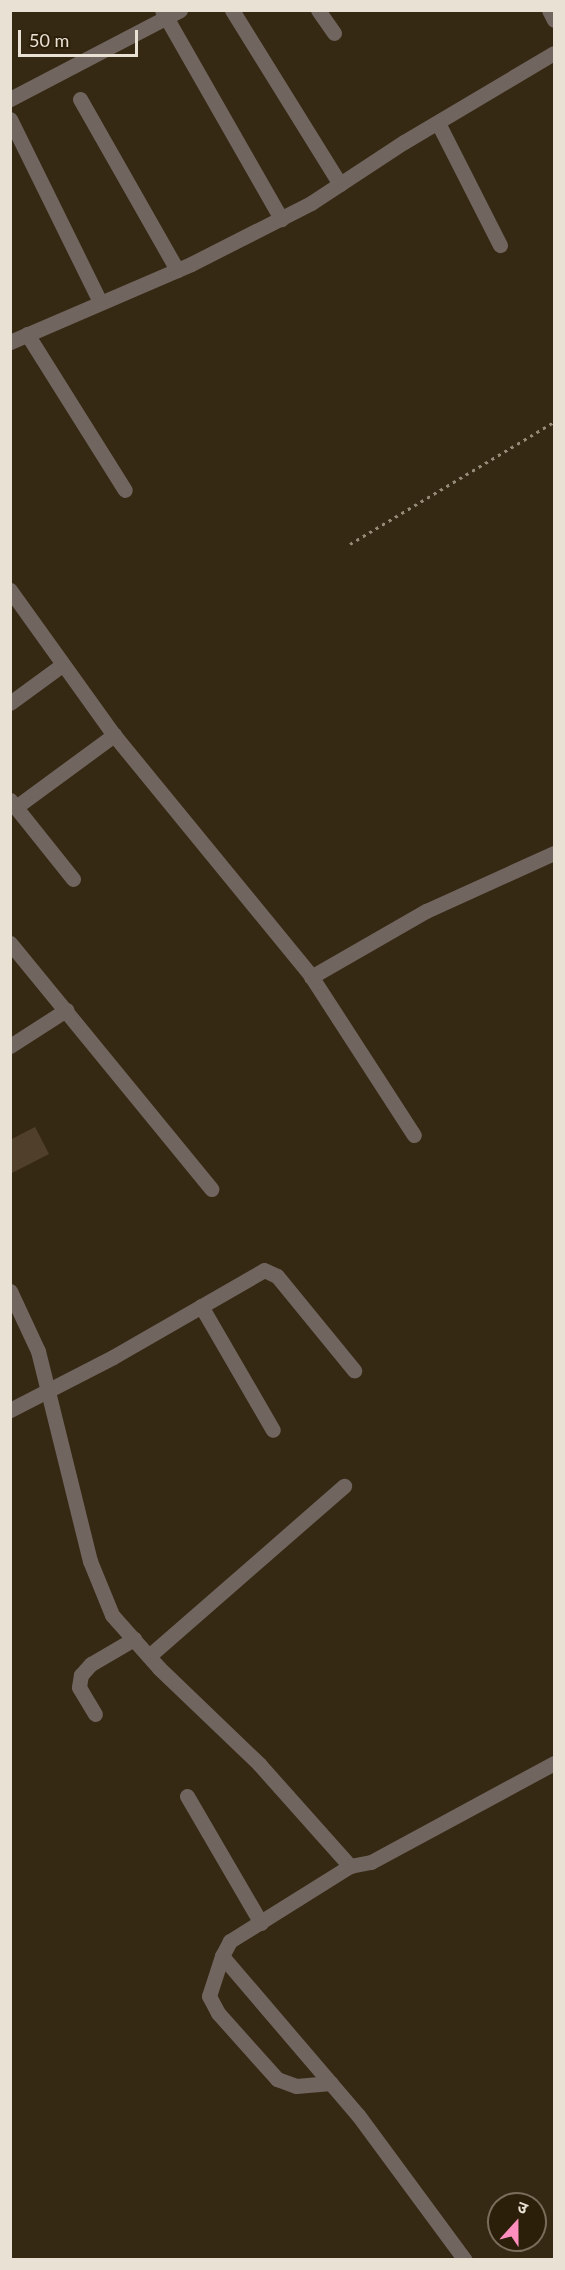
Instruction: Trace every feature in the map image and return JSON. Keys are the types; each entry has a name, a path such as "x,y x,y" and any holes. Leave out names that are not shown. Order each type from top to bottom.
{"street":[{"path":"232,10 340,184"},
{"path":"318,10 334,33"},
{"path":"549,10 555,20"},
{"path":"10,99 169,13 281,219"},
{"path":"10,342 177,270 281,219 555,53"},
{"path":"80,99 177,270"},
{"path":"10,119 100,302"},
{"path":"438,123 500,245"},
{"path":"27,334 126,490"},
{"path":"10,590 114,735 311,976 414,1135"},
{"path":"10,703 62,665"},
{"path":"73,879 13,804 114,735"},
{"path":"311,976 426,911 555,853"},
{"path":"10,943 211,1189"},
{"path":"10,1046 66,1010"},
{"path":"10,1410 46,1389 82,1373 256,1272 271,1271 354,1370"},
{"path":"10,1291 38,1351 90,1562 112,1615 149,1656 259,1764 350,1866"},
{"path":"201,1306 273,1430"},
{"path":"149,1656 344,1485"},
{"path":"95,1714 79,1687 81,1675 91,1664 134,1639"},
{"path":"331,2083 296,2086 278,2079 218,2013 209,1995 224,1946 350,1866 372,1862 555,1763"},
{"path":"187,1796 261,1923"},
{"path":"222,1956 331,2083 417,2190 465,2259"}],"path":[{"path":"350,544 555,422"}],"building":[{"path":"35,1127 49,1154 10,1174 10,1140"}]}
